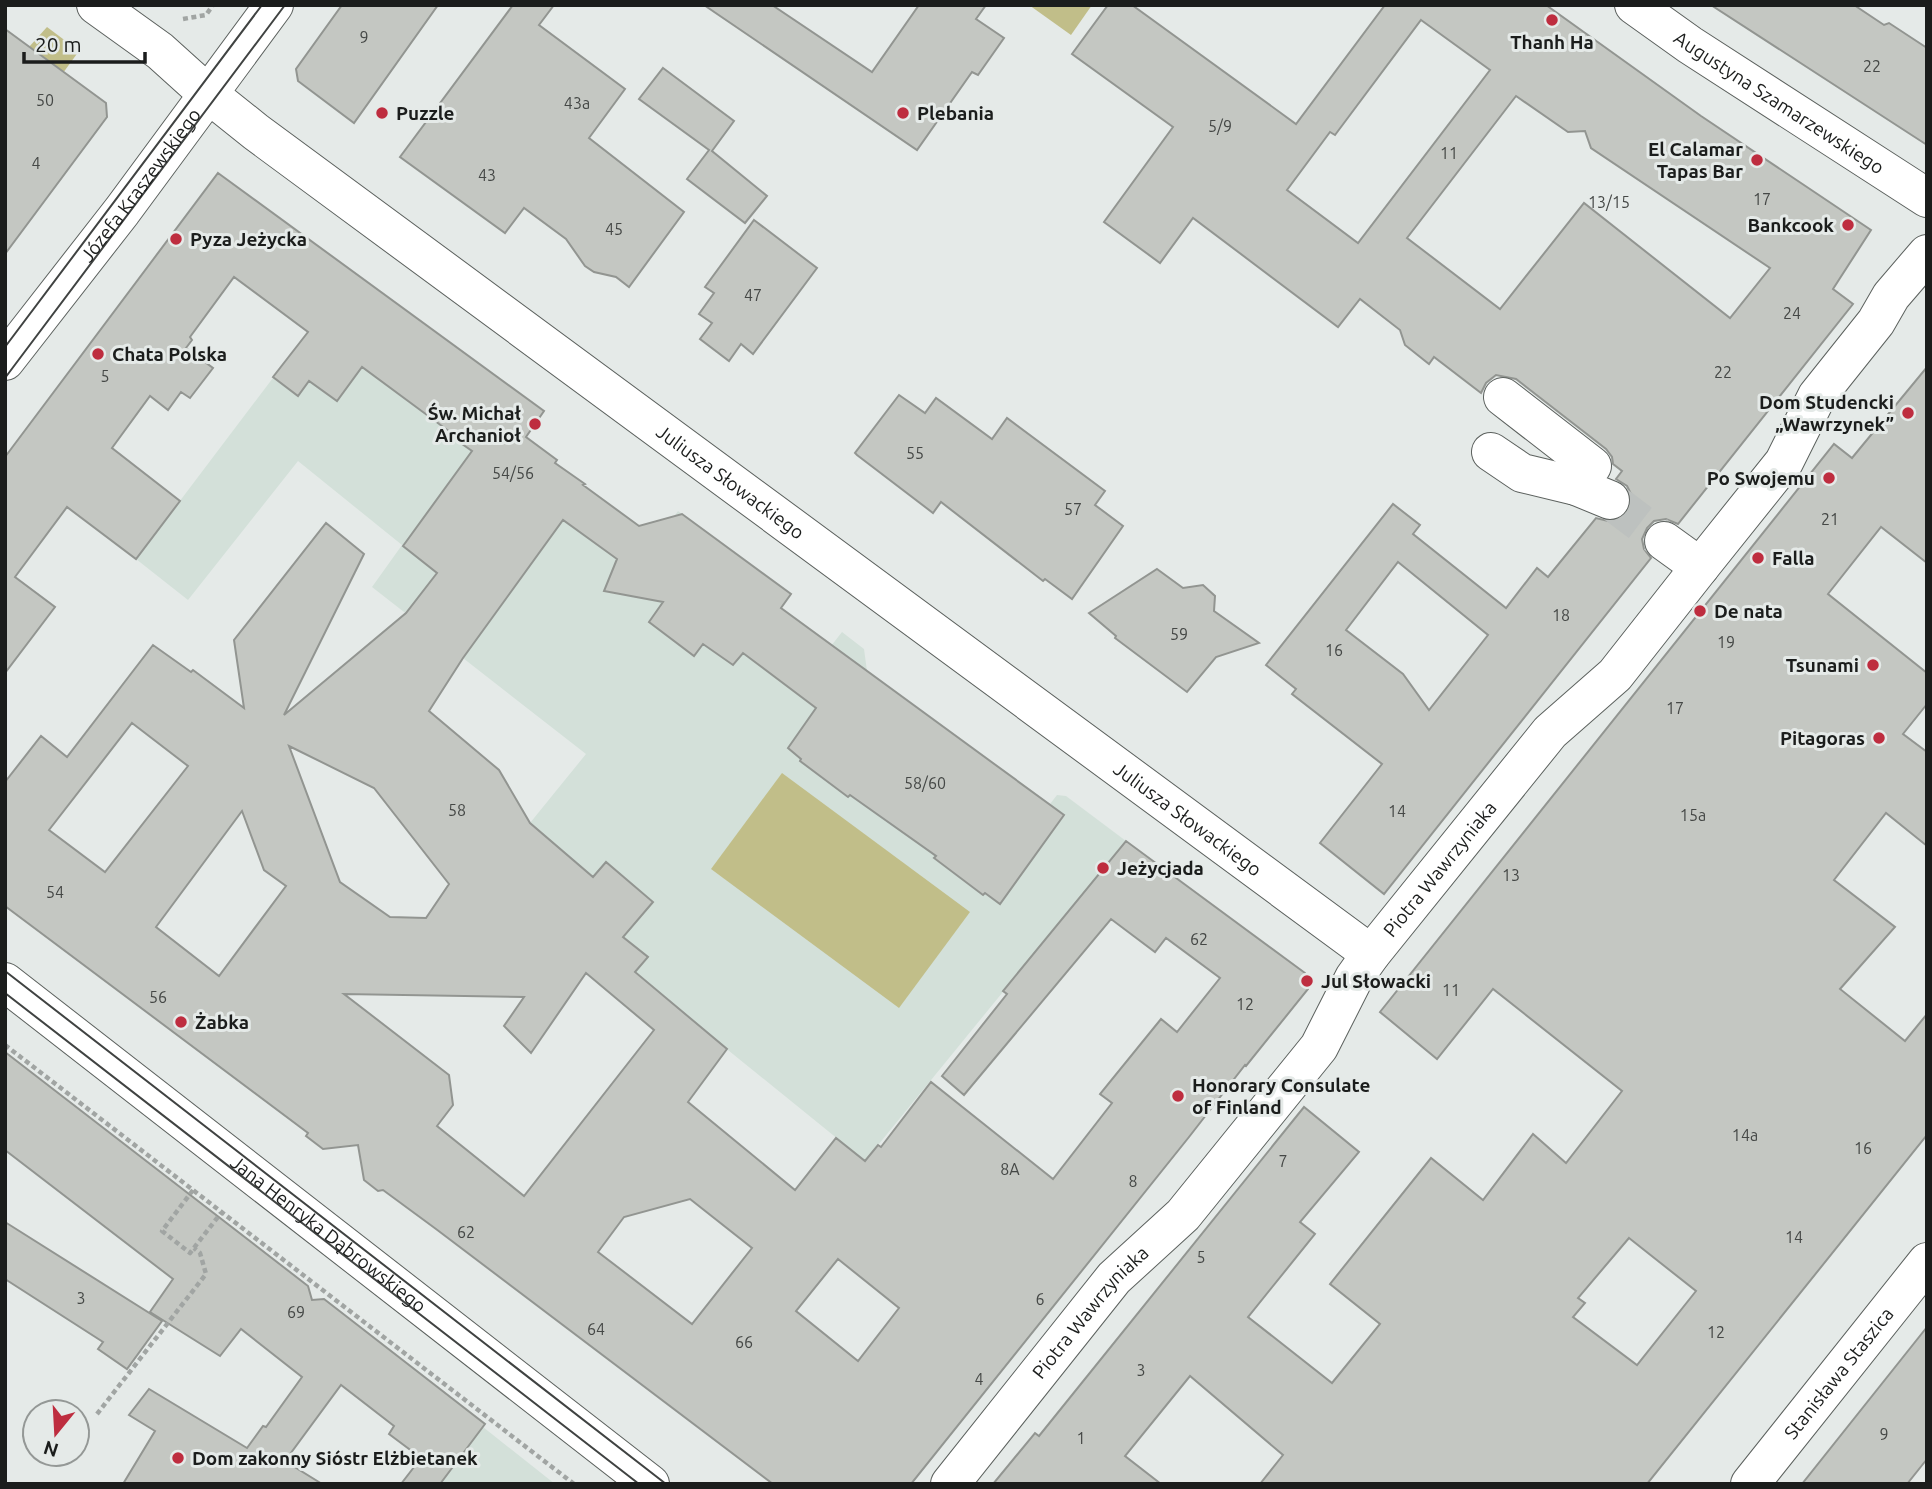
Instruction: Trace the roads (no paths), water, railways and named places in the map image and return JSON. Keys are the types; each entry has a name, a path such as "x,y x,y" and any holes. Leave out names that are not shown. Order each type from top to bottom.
{"street":[{"name":"Juliusza Słowackiego","path":"96,5 160,51 256,132 1371,954"},
{"name":"Józefa Kraszewskiego","path":"5,362 122,211 274,5"},
{"name":"Augustyna Szamarzewskiego","path":"1634,5 1690,45 1927,198"},
{"name":"Piotra Wawrzyniaka","path":"950,1484 1114,1278 1183,1215 1319,1047 1354,978 1371,954 1550,732 1615,675 1700,568 1784,462 1817,396 1876,322 1891,296 1927,254"},
{"path":"1503,397 1592,466 1576,486"},
{"path":"1490,452 1522,473 1576,486 1610,500"},
{"path":"1664,541 1700,568"},
{"name":"Jana Henryka Dąbrowskiego","path":"7,986 650,1484"},
{"name":"Stanisława Staszica","path":"1751,1484 1927,1262"}],"tunnel":[{"path":"1610,500 1664,541"}],"tram line":[{"path":"5,347 262,5"},
{"path":"5,378 285,5"},
{"path":"5,971 666,1484"},
{"path":"5,993 639,1484"}],"place":[{"name":"Thanh Ha","path":"1552,20"},
{"name":"Puzzle","path":"382,113"},
{"name":"Plebania","path":"903,113"},
{"name":"El Calamar Tapas Bar","path":"1757,160"},
{"name":"Bankcook","path":"1848,225"},
{"name":"Pyza Jeżycka","path":"176,239"},
{"name":"Chata Polska","path":"98,354"},
{"name":"Dom Studencki „Wawrzynek”","path":"1908,413"},
{"name":"Św. Michał Archanioł","path":"535,424"},
{"name":"Po Swojemu","path":"1829,478"},
{"name":"Falla","path":"1758,558"},
{"name":"De nata","path":"1700,611"},
{"name":"Tsunami","path":"1873,665"},
{"name":"Pitagoras","path":"1879,738"},
{"name":"Jeżycjada","path":"1103,868"},
{"name":"Jul Słowacki","path":"1307,981"},
{"name":"Żabka","path":"181,1022"},
{"name":"Honorary Consulate of Finland","path":"1178,1096"},
{"name":"Dom zakonny Sióstr Elżbietanek","path":"178,1458"}]}
